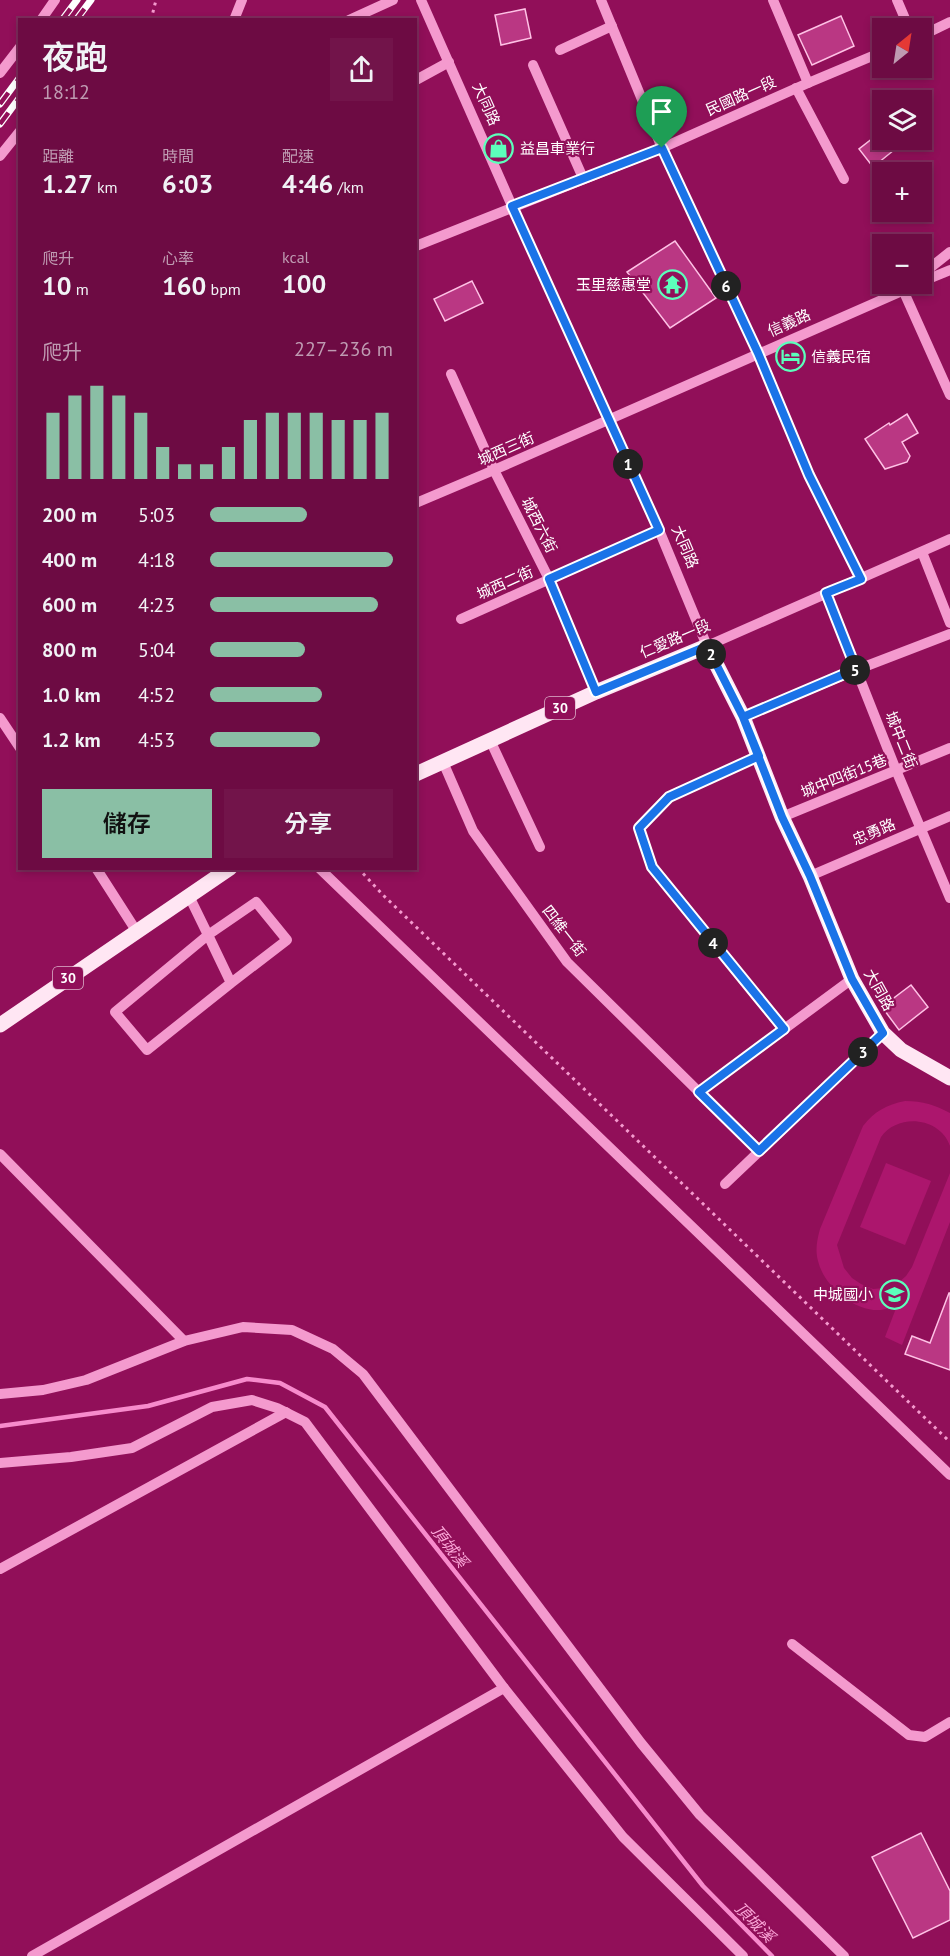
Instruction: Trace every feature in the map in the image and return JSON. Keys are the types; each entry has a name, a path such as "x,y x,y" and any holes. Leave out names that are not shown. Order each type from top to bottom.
{"main road":[{"name":"仁愛路一段","path":"417,774 596,692 707,646"},
{"name":"大同路","path":"707,646 743,717 782,817 810,876 852,979 883,1033 901,1050 950,1078"},
{"name":"30","path":"0,1025 227,870"}],"street":[{"path":"42,18 56,0"},
{"path":"235,18 242,0"},
{"path":"353,18 393,0"},
{"name":"大同路","path":"421,0 659,530 707,646"},
{"path":"601,0 662,148 758,353 809,475 861,579"},
{"path":"773,0 808,83"},
{"path":"897,0 905,18"},
{"path":"932,31 950,22"},
{"path":"560,51 612,26"},
{"path":"0,72 18,50"},
{"name":"民國路一段","path":"417,246 662,148 872,56"},
{"path":"417,79 448,62"},
{"path":"533,65 583,178"},
{"path":"796,88 844,179"},
{"path":"0,156 18,134"},
{"path":"932,266 950,252"},
{"name":"信義路","path":"932,278 950,270"},
{"name":"信義路","path":"608,420 890,294"},
{"path":"909,294 950,395"},
{"name":"城西六街","path":"451,374 549,579 596,692"},
{"name":"城西三街","path":"417,503 608,420"},
{"name":"城西二街","path":"461,619 659,530"},
{"name":"仁愛路一段","path":"707,646 950,540"},
{"path":"922,552 950,623"},
{"name":"城中二街","path":"826,593 896,771 950,898"},
{"path":"743,717 856,669 950,634"},
{"path":"0,718 18,745"},
{"path":"490,740 540,847"},
{"name":"城中四街15巷","path":"782,817 950,748"},
{"path":"759,756 669,797 639,828 652,867 784,1029"},
{"name":"四維一街","path":"443,762 472,831 567,962 759,1151"},
{"name":"忠勇路","path":"810,876 950,816"},
{"path":"97,870 137,932"},
{"path":"321,870 950,1474"},
{"path":"189,896 231,983"},
{"path":"256,902 287,940 147,1050 115,1012 208,935 256,902"},
{"path":"699,1092 852,979"},
{"path":"725,1184 883,1033"},
{"path":"0,1154 184,1341"},
{"path":"0,1394 43,1390 86,1380 184,1341 243,1327 292,1330 333,1349 363,1374 641,1743 700,1815 844,1956"},
{"path":"0,1463 71,1458 132,1448 212,1407 252,1400 305,1422 504,1688 623,1837 743,1956"},
{"path":"0,1569 285,1412"},
{"path":"792,1644 909,1735 925,1737 950,1722"},
{"path":"32,1956 504,1688"}],"path":[{"path":"152,18 156,0"},
{"path":"360,870 661,1165 950,1442"}],"shaded area":[{"path":"905,1101 929,1104 950,1113 950,1146 945,1136 928,1124 908,1122 888,1129 881,1137 837,1245 844,1268 861,1284 873,1289 897,1284 912,1267 950,1173 950,1222 902,1345 885,1337 898,1303 881,1310 871,1309 861,1307 842,1296 833,1288 821,1270 817,1241 863,1126 881,1109"},
{"path":"886,1163 931,1181 905,1245 860,1227"}],"building":[{"path":"525,9 531,38 501,45 495,15"},
{"path":"841,16 854,46 812,65 798,35"},
{"path":"872,139 872,150 894,150 879,162 872,162 872,166 859,149"},
{"name":"玉里慈惠堂","path":"675,241 716,298 670,328 627,272"},
{"path":"472,281 483,303 445,321 434,299"},
{"path":"907,414 918,433 902,442 910,456 907,462 885,469 865,439"},
{"path":"911,985 928,1007 899,1030 882,1007"},
{"path":"949,1293 950,1370 905,1354 912,1336 930,1343"},
{"path":"921,1833 950,1891 950,1920 913,1938 872,1857"}],"waterway":[{"name":"頂城溪","path":"0,1426 148,1406 247,1379 280,1383 325,1407 703,1886 772,1956"}],"railway":[{"path":"64,18 77,0"},
{"path":"78,18 91,0"},
{"path":"0,104 18,80"},
{"path":"0,124 18,100"}],"place":[{"name":"益昌車業行","path":"499,149"},
{"name":"玉里慈惠堂","path":"672,285"},
{"name":"信義民宿","path":"790,357"},
{"name":"中城國小","path":"894,1295"}],"route":[{"path":"662,148 512,206 659,530 549,579 596,692 707,646 743,717 759,756 782,817 810,876 852,979 883,1033 759,1151 699,1092 784,1029 652,867 639,828 669,797 759,756 743,717 856,669 826,593 861,579 809,475 758,353 662,148"}]}
